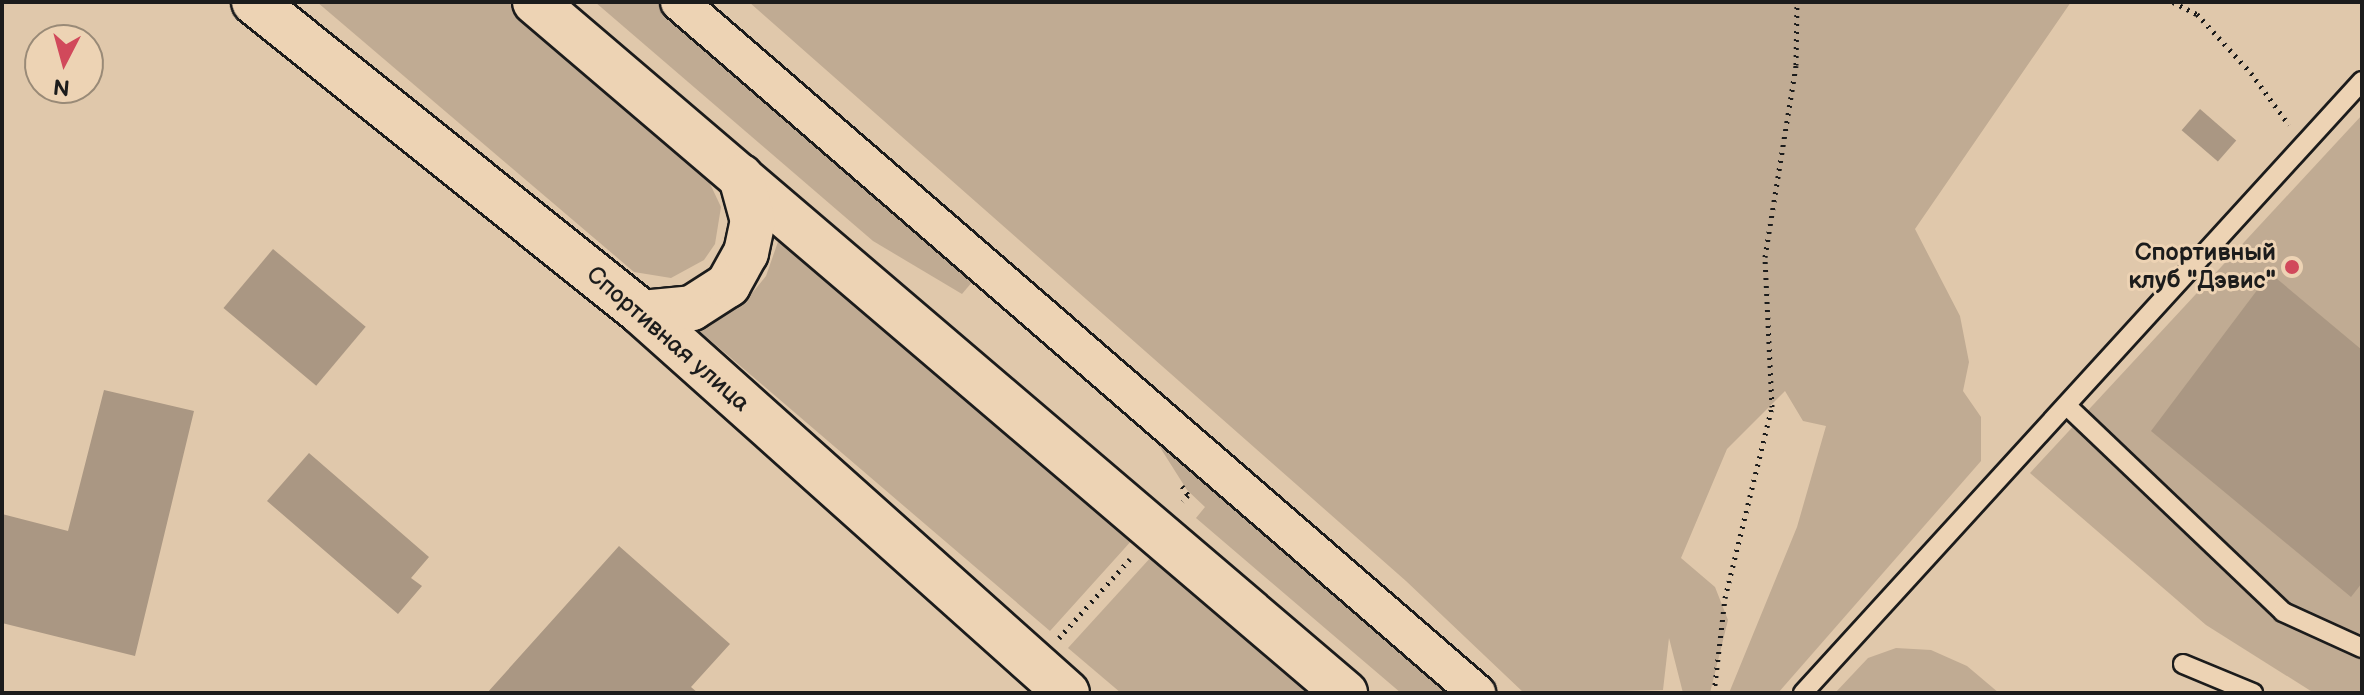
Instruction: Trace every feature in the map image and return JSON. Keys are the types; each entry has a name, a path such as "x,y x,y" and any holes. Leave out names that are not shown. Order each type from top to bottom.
{"main road":[{"path":"535,2 1345,693"},
{"name":"Спортивная улица","path":"269,9 642,313 1067,693"},
{"path":"642,313 692,308 728,285 746,253 753,221 741,177"}],"street":[{"path":"679,2 1477,693"}],"lane":[{"path":"1803,693 2362,81"},
{"path":"2067,406 2283,612 2362,648"},
{"path":"2183,664 2253,693"}],"path":[{"path":"1714,693 1725,598 1772,407 1765,257 1796,65 1797,2"},
{"path":"2173,2 2197,14 2251,73 2304,145"},
{"path":"1058,638 1141,547"}],"shaded area":[{"path":"317,2 511,2 704,171 721,207 715,244 704,260 671,278 634,272"},
{"path":"595,2 661,2 978,275 962,294 873,241"},
{"path":"749,2 2071,2 1915,229 1960,316 1969,362 1963,391 1981,417 1981,461 1778,693 1729,693 1797,527 1826,426 1803,421 1785,391 1727,449 1681,558 1715,587 1728,620 1710,693 1683,693 1669,638 1663,690 1524,693 1406,581"},
{"name":"Спортивный клуб \"Дэвис\"","path":"2362,115 2362,693 2314,693 2206,625 2030,473"},
{"path":"780,236 1133,539 1050,631 697,329 753,292 766,276"},
{"path":"1162,433 1468,693 1401,693 1196,518 1205,507 1187,490 1156,441"},
{"path":"1152,556 1311,693 1121,693 1068,648"},
{"path":"1896,648 1931,650 1967,666 1999,693 1835,693 1868,658"}],"building":[{"path":"2200,109 2236,140 2218,162 2182,130"},
{"path":"273,249 366,327 316,386 224,308"},
{"path":"2270,273 2362,350 2362,583 2351,597 2151,431"},
{"path":"104,390 194,411 135,656 2,623 2,514 68,531"},
{"path":"309,453 429,557 411,578 422,586 398,614 267,501"},
{"path":"619,546 730,644 691,687 698,693 487,693"}],"place":[{"name":"Спортивный клуб \"Дэвис\"","path":"2292,267"}]}
